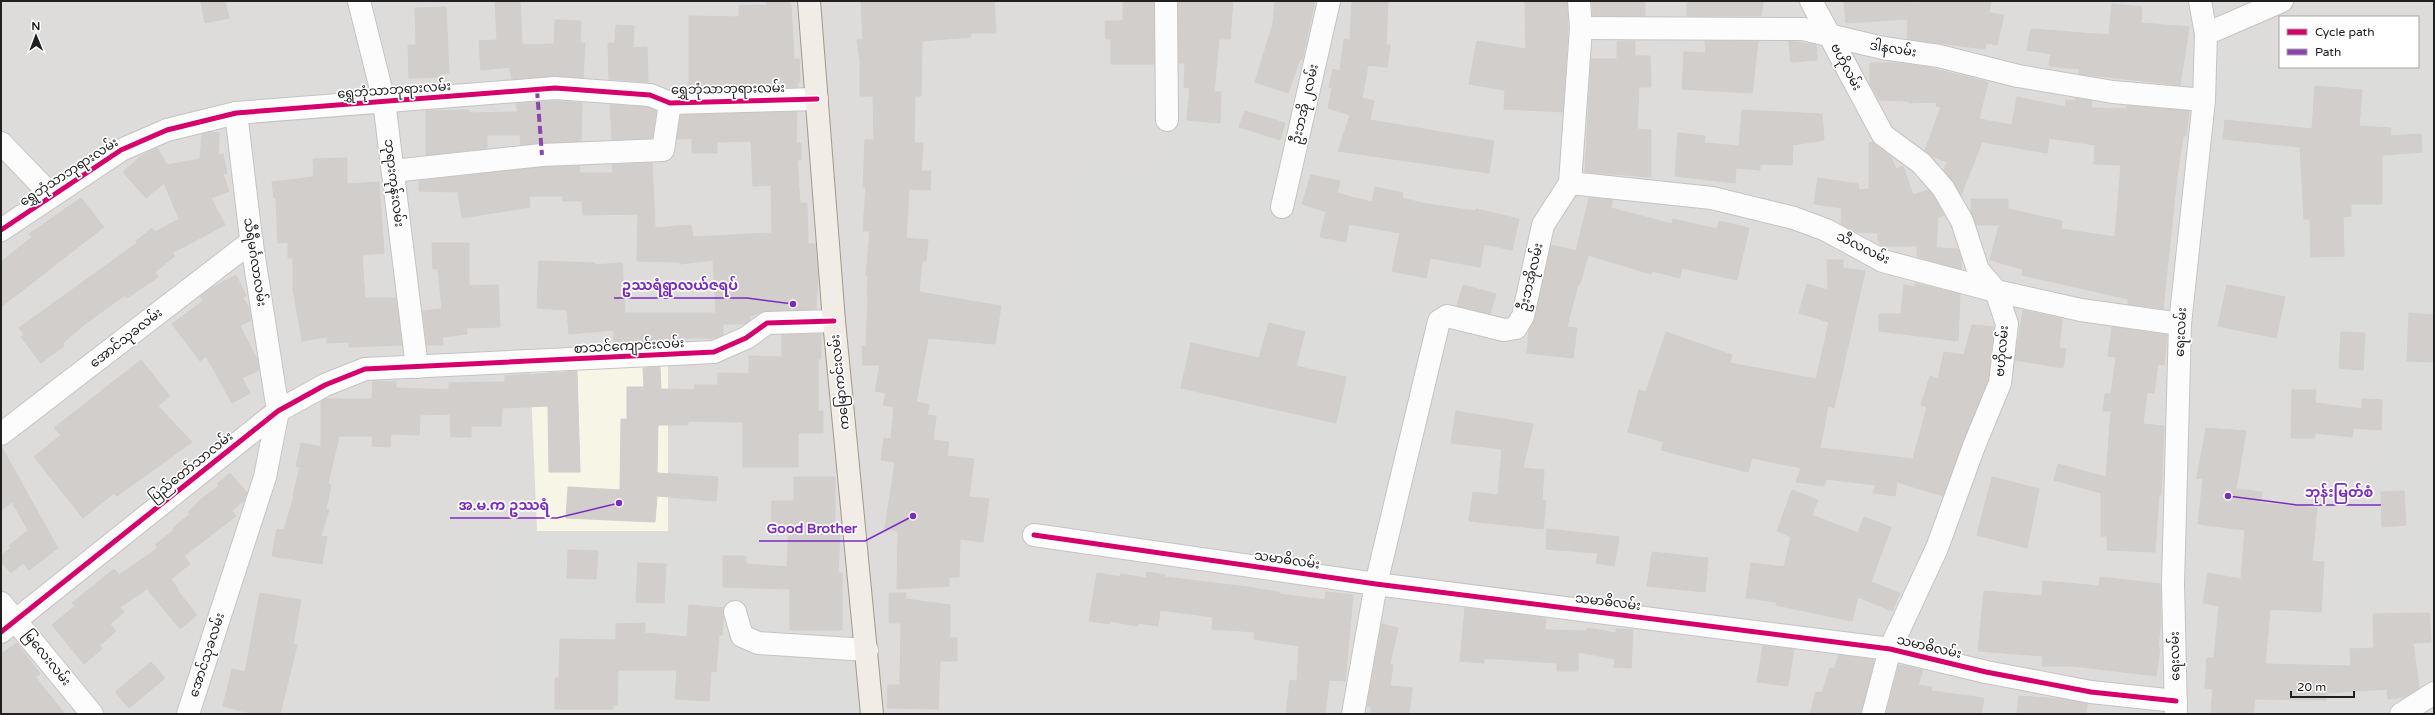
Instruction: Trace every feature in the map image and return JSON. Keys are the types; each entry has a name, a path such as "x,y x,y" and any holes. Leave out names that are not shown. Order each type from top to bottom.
{"main road":[{"name":"ကမြောကင်းလမ်း","path":"809,1 834,321 872,714"}],"street":[{"name":"ဘုရားကုန်းလမ်း","path":"360,1 384,101 417,367"},
{"path":"1166,1 1167,120"},
{"name":"ဦးဘအို ၂လမ်း","path":"1282,207 1329,1"},
{"name":"ဦးဘအိုလမ်း","path":"1376,584 1439,321 1447,316 1504,330 1516,328 1522,316 1543,225 1570,183 1580,28 1579,1"},
{"name":"ဗဟိုလမ်း","path":"1811,1 1883,135 1921,163 1943,188 1962,221 1978,270 1996,291 2007,324 2000,383 1974,446 1937,548 1890,649 1874,714"},
{"name":"ရေးလမ်း","path":"2176,708 2173,584 2180,324 2204,100 2206,34 2200,1"},
{"path":"2206,34 2282,1"},
{"name":"ဒါနလမ်း","path":"1580,28 1803,29 1883,48 1939,56 2018,76 2113,92 2204,100"},
{"name":"ရွှေဘုံသာဘုရားလမ်း","path":"1,230 121,150 167,130 236,113 556,88 650,95 670,103 816,99"},
{"path":"393,171 542,154 664,150 670,103"},
{"name":"သီရီမင်္ဂလာလမ်း","path":"236,113 252,241 278,411"},
{"path":"1,143 52,196"},
{"name":"သီလလမ်း","path":"1570,183 1712,198 1794,218 1826,230 1883,260 1996,291 2081,310 2180,324"},
{"name":"အောင်သုခလမ်း","path":"1,434 252,241"},
{"name":"စာသင်ကျောင်းလမ်း","path":"417,367 714,352 746,338 767,323 834,321"},
{"name":"ပြည်တော်သာလမ်း","path":"8,626 278,411 325,385 364,369 417,367"},
{"name":"အောင်သုခလမ်း","path":"188,714 265,477 278,411"},
{"name":"သမာဓိလမ်း","path":"1034,535 1376,584 1890,649 1986,672 2176,708"},
{"path":"1352,714 1376,584"},
{"name":"မြလေးလမ်း","path":"1,603 8,626 92,714"},
{"path":"735,612 742,636 758,643 867,650"},
{"path":"2401,714 2434,693"}],"shaded area":[{"path":"1,1 2434,1 2434,714 1,714"},
{"path":"2212,75 2434,76 2434,595 2351,603 2392,386 2202,381"},
{"path":"1169,100 1313,117 1281,242 1422,307 1372,569 1051,523 1076,164 1162,179"},
{"path":"668,362 668,531 537,531 530,365"},
{"path":"668,531 752,533 750,651 854,657 861,714 505,714 505,532"}],"building":[{"path":"201,1 225,1 229,18 205,23"},
{"path":"495,1 520,1 522,45 554,44 555,20 581,21 580,43 585,43 583,78 554,76 512,79 509,67 481,70 479,41 497,40"},
{"path":"767,1 789,1 791,6 794,59 799,59 800,82 798,82 798,87 689,90 689,16 739,17 739,6 767,5"},
{"path":"861,1 994,1 996,33 970,33 971,37 922,41 921,96 915,96 914,143 923,143 921,171 931,171 930,190 909,189 906,238 928,240 926,261 922,261 919,292 1001,306 995,344 928,338 916,402 929,405 927,415 936,416 933,440 949,442 947,456 974,459 969,497 989,499 983,542 960,539 959,577 949,577 949,586 897,589 898,531 885,529 895,462 881,460 884,438 891,439 894,407 883,405 886,393 875,391 880,365 863,365 862,346 866,346 868,276 866,276 870,231 863,231 866,187 863,187 865,140 874,140 873,96 860,96 860,61 857,40 863,40"},
{"path":"1123,1 1154,1 1154,64 1111,64 1111,39 1106,39 1105,21 1123,21"},
{"path":"1178,1 1233,1 1230,39 1219,39 1214,92 1221,92 1220,123 1187,120 1190,88 1184,87 1185,63 1179,63"},
{"path":"1275,1 1315,1 1302,60 1300,59 1288,93 1255,82 1273,24"},
{"path":"1352,1 1388,1 1386,45 1390,45 1387,67 1368,65 1362,98 1374,101 1370,120 1494,141 1489,173 1338,151 1350,115 1328,108 1332,88 1329,87 1333,69 1340,71 1344,39 1350,40"},
{"path":"1525,1 1567,1 1568,28 1563,112 1504,109 1505,90 1469,84 1477,41 1526,49"},
{"path":"1592,1 1645,1 1645,16 1593,16"},
{"path":"1687,1 1763,1 1761,16 1687,16"},
{"path":"1844,1 1919,3 1919,1 1991,1 1989,13 2004,15 1997,45 1986,43 1985,49 1907,39 1908,19 1846,23"},
{"path":"2112,4 2142,7 2141,23 2189,27 2180,85 2079,74 2080,69 2049,66 2051,54 2027,50 2031,29 2109,35"},
{"path":"446,7 449,73 441,74 441,77 409,78 408,45 416,45 415,8"},
{"path":"616,25 634,26 633,48 647,47 648,82 609,79 608,43 615,43"},
{"path":"1617,41 1635,41 1635,56 1650,56 1651,87 1639,87 1637,129 1651,130 1651,177 1585,172 1591,59 1617,59"},
{"path":"1705,41 1758,41 1752,93 1682,89 1684,52 1706,53"},
{"path":"1789,41 1816,45 1817,60 1791,62"},
{"path":"1870,63 1898,63 1926,67 1988,82 1979,119 2012,125 2017,97 2065,107 2066,100 2076,101 2076,98 2092,101 2091,108 2127,109 2127,106 2189,111 2186,136 2183,136 2177,177 2163,309 2128,304 2128,299 2022,275 2023,269 1990,260 1999,225 1976,225 1971,212 1971,199 2008,199 2008,209 2062,221 2061,229 2115,237 2121,165 2094,164 2095,145 2049,138 2047,153 1982,142 1961,195 1944,170 1947,162 1931,156 1925,150 1941,107 1936,106 1937,102 1909,103 1909,101 1879,100 1870,84"},
{"path":"2315,86 2362,90 2359,126 2391,128 2390,136 2421,134 2422,152 2382,155 2382,204 2351,204 2351,216 2343,217 2344,256 2311,257 2310,219 2304,219 2300,147 2223,139 2225,120 2312,129"},
{"path":"555,101 582,103 581,141 521,145 520,135 487,135 487,148 426,155 426,111 469,110 469,113 518,112 516,104"},
{"path":"610,105 647,107 656,111 652,138 612,140"},
{"path":"1742,110 1822,114 1824,140 1793,145 1792,165 1760,164 1760,170 1736,168 1735,183 1675,176 1678,133 1705,136 1704,143 1739,146"},
{"path":"1245,111 1285,123 1280,140 1239,127"},
{"path":"797,112 796,143 801,143 801,160 797,160 800,203 807,203 808,244 815,244 818,275 816,309 766,311 750,316 750,320 745,324 723,324 723,335 716,338 681,338 681,341 614,344 614,330 569,334 567,310 537,308 539,261 595,263 595,265 622,263 625,313 716,313 713,260 680,264 680,262 637,261 638,214 583,215 582,201 563,201 563,196 529,196 530,207 462,218 458,192 419,191 419,181 543,167 580,166 579,173 613,173 612,165 652,163 655,228 691,225 693,237 772,233 771,185 753,186 751,141 717,142 717,153 692,153 692,138 677,139 681,115"},
{"path":"210,132 219,133 218,155 223,154 227,173 223,174 229,191 211,198 225,225 172,253 175,256 155,272 158,277 127,298 125,295 85,324 63,343 64,346 41,363 21,337 24,335 19,328 137,243 136,241 152,228 155,232 179,219 164,183 146,198 123,172 141,156 157,148 167,165 200,159 202,134"},
{"path":"1873,142 1891,157 1896,169 1903,166 1913,195 1928,190 1933,195 1944,215 1938,217 1936,248 1958,249 1961,258 1961,269 1917,257 1917,246 1882,246 1878,240 1878,233 1856,232 1841,224 1842,208 1814,204 1818,178 1858,184 1859,190 1869,189 1869,143"},
{"path":"347,158 347,184 379,182 384,253 362,255 365,298 396,298 402,345 349,347 349,342 327,343 327,337 302,341 293,288 293,258 288,258 288,242 278,243 276,197 274,198 272,182 314,177 313,159"},
{"path":"1311,175 1340,181 1337,193 1372,202 1375,187 1403,193 1402,198 1427,204 1476,211 1476,209 1519,219 1512,250 1484,244 1480,267 1430,258 1426,278 1392,271 1400,233 1349,224 1346,242 1320,237 1326,212 1302,204"},
{"path":"81,198 104,227 1,307 1,262 32,237 29,234"},
{"path":"1589,198 1612,200 1611,208 1672,224 1673,219 1717,229 1719,221 1749,228 1737,280 1682,268 1680,278 1652,271 1651,274 1588,255 1580,284 1578,284 1567,327 1577,328 1573,358 1527,353 1529,330 1535,319 1551,245 1576,251"},
{"path":"432,243 469,243 469,286 498,285 500,327 466,328 467,334 442,337 443,345 427,345 423,311 442,309 438,269 433,269"},
{"path":"1827,260 1843,260 1843,268 1865,271 1834,408 1828,406 1820,448 1913,459 1927,407 1921,405 1930,376 1938,379 1944,352 1964,355 1972,325 1994,327 1988,380 1943,496 1897,482 1895,496 1873,493 1876,485 1826,479 1824,486 1796,482 1801,468 1752,458 1748,472 1661,450 1664,442 1628,432 1639,390 1646,392 1666,332 1732,355 1730,363 1816,379 1829,322 1799,313 1807,284 1828,290"},
{"path":"236,275 246,296 243,298 249,308 251,320 240,326 257,359 259,370 242,378 250,393 232,403 206,356 200,361 172,324 203,301 200,296 213,287"},
{"path":"1915,283 1960,294 1958,341 1879,331 1879,314 1901,314 1904,285 1915,287"},
{"path":"1463,285 1496,294 1490,314 1457,306"},
{"path":"2227,285 2285,297 2276,338 2218,326"},
{"path":"2023,310 2062,319 2059,348 2066,349 2063,368 2015,360"},
{"path":"2409,313 2434,315 2434,362 2407,361"},
{"path":"1269,323 1305,332 1296,366 1346,377 1336,423 1181,388 1191,343 1259,358"},
{"path":"2112,327 2167,335 2164,365 2158,364 2154,393 2147,392 2143,424 2164,426 2161,495 2159,495 2155,552 2107,550 2107,536 2101,536 2101,493 2054,480 2058,464 2106,477 2111,411 2103,411 2105,394 2111,394 2116,357 2108,356"},
{"path":"2341,332 2365,333 2363,370 2339,368"},
{"path":"821,334 821,359 818,359 818,411 823,411 823,433 798,433 798,467 743,467 743,422 688,421 688,425 658,425 657,473 718,477 716,501 657,496 655,522 566,518 568,487 620,490 621,419 627,419 627,387 644,387 643,368 660,367 661,389 695,390 695,385 718,385 718,373 749,374 749,356 782,357 782,335"},
{"path":"141,360 170,396 158,406 192,442 117,496 114,493 83,518 34,457 61,435 54,428"},
{"path":"577,371 580,472 549,472 548,406 502,408 501,426 471,426 471,437 451,437 450,414 420,415 419,435 391,434 390,447 372,446 373,436 339,436 328,484 331,485 326,509 329,510 321,536 327,537 322,564 272,556 277,529 284,530 294,496 300,467 296,466 301,443 321,447 321,402 325,399 372,399 373,381 396,382 396,388 449,390 449,383 505,382 505,376"},
{"path":"2292,390 2316,390 2315,403 2362,409 2362,399 2382,400 2381,430 2353,428 2352,437 2315,433 2315,438 2291,438"},
{"path":"1456,411 1533,424 1523,468 1544,470 1542,500 1546,501 1543,529 1469,521 1473,492 1498,495 1502,449 1451,443"},
{"path":"2206,428 2246,431 2236,489 2262,492 2260,503 2317,508 2312,561 2324,562 2321,612 2270,609 2265,664 2351,666 2350,649 2374,648 2373,614 2429,613 2431,642 2413,643 2419,688 2404,697 2388,699 2387,689 2327,693 2326,700 2255,699 2253,714 2211,714 2213,689 2205,688 2207,658 2214,658 2219,606 2203,603 2208,573 2241,579 2245,530 2198,524 2203,479 2197,478"},
{"path":"1,446 58,548 29,570 23,563 11,573 1,561 1,555 11,548 9,546 28,530 12,502 1,510"},
{"path":"230,473 247,493 244,500 232,511 236,516 184,556 190,564 171,579 178,589 177,590 197,615 180,629 147,589 120,607 124,612 110,624 116,631 100,645 102,649 84,664 52,625 75,606 72,603 114,569 119,575 158,548 155,545 174,530 173,528 190,514 188,512 200,500 219,486 217,484"},
{"path":"794,477 835,477 835,531 840,531 838,573 842,573 842,630 790,630 790,589 723,587 723,556 746,556 746,564 787,567 789,527 771,526 772,501 794,501"},
{"path":"1992,477 2039,489 2027,548 1977,535"},
{"path":"1792,490 1818,500 1812,515 1858,533 1864,517 1891,527 1871,582 1900,593 1892,611 1858,597 1852,621 1776,605 1777,602 1746,598 1751,563 1784,567 1791,537 1777,531"},
{"path":"2404,491 2406,525 2382,527 2381,492"},
{"path":"1547,529 1619,537 1614,566 1596,563 1598,553 1546,549"},
{"path":"568,550 598,551 596,579 567,578"},
{"path":"1652,552 1708,558 1705,592 1647,586"},
{"path":"638,563 666,564 664,603 636,602"},
{"path":"1147,572 1165,575 1165,577 1247,587 1279,592 1279,594 1325,600 1326,592 1353,595 1345,681 1329,680 1325,714 1286,714 1290,680 1297,681 1299,646 1254,639 1255,632 1212,629 1213,617 1160,610 1158,626 1138,623 1137,626 1110,621 1110,624 1089,621 1097,573 1120,577 1121,574 1146,578"},
{"path":"2100,577 2160,584 2161,621 2158,647 2160,648 2156,676 2074,666 2042,666 2043,656 1978,651 1984,591 2042,596 2043,581 2099,586"},
{"path":"260,593 301,600 293,644 297,645 280,714 253,714 223,706 232,669 245,672"},
{"path":"889,593 906,593 905,599 950,605 950,638 957,638 957,661 940,661 938,709 887,708 888,685 900,685 901,623 889,623"},
{"path":"689,605 724,608 722,635 719,635 716,672 711,671 709,701 675,699 677,670 618,670 617,705 613,705 613,709 555,709 555,678 559,678 560,639 616,640 616,624 645,623 645,633 687,637"},
{"path":"1465,608 1546,618 1545,630 1586,631 1587,628 1616,633 1616,629 1633,630 1631,668 1614,667 1615,659 1578,652 1578,671 1557,671 1557,663 1484,658 1484,663 1460,661"},
{"path":"1382,624 1398,628 1390,664 1393,665 1390,686 1412,688 1409,714 1371,714 1371,707 1367,706"},
{"path":"17,643 40,674 35,677 65,714 1,714 1,654"},
{"path":"1763,646 1794,649 1788,686 1757,682"},
{"path":"1839,655 1874,660 1861,714 1810,714 1816,692 1822,693 1830,668 1834,669"},
{"path":"151,662 165,678 129,708 115,692"},
{"path":"1899,665 1923,670 1918,685 1932,687 1931,691 1984,698 1981,714 1886,714"},
{"path":"2019,696 2062,699 2087,704 2086,714 2017,714"}],"marked path":[{"path":"537,90 542,155"}],"cycle path":[{"path":"1,230 121,150 167,130 236,113 555,88 650,95 670,103 817,99"},
{"path":"1,632 278,411 325,385 365,369 714,352 746,338 767,323 834,321"},
{"path":"1034,535 1376,584 1890,649 1986,672 2091,692 2176,701"}],"place":[{"name":"ဥဿရံရွာလယ်ဇရပ်","path":"793,304"},
{"name":"ဘုန်းမြတ်စံ","path":"2228,496"},
{"name":"အ.မ.က ဥဿရံ","path":"619,503"},
{"name":"Good Brother","path":"913,516"}]}
